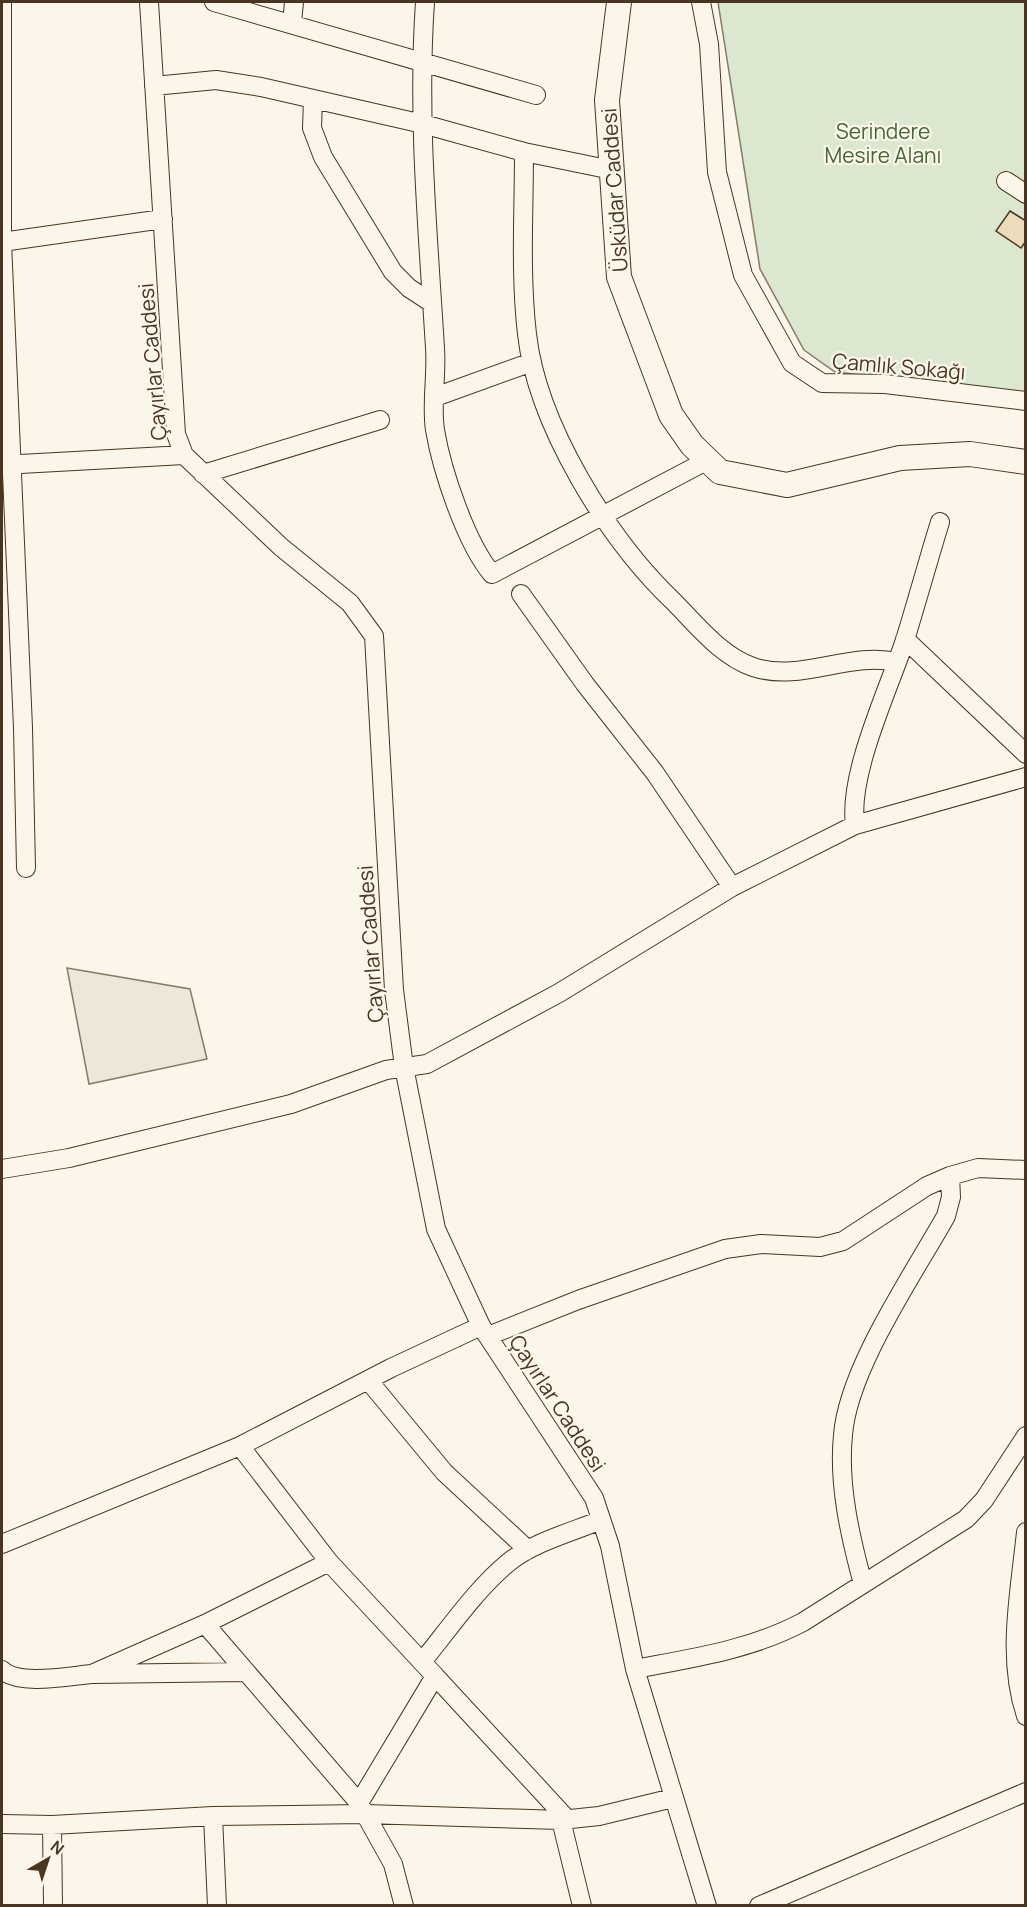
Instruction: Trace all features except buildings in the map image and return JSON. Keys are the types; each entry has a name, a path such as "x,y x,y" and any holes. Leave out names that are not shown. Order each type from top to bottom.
{"main road":[{"name":"Üsküdar Caddesi","path":"619,2 607,100 620,277 671,415 692,445 720,472 786,485 900,458 970,454 1026,462"}],"street":[{"path":"2,2 2,242 7,465 23,728 26,868"},
{"name":"Çayırlar Caddesi","path":"149,2 176,434 184,455 202,474 281,547 350,603 374,636 394,990 404,1067 436,1229 484,1331 594,1498 610,1546 635,1670 707,1905"},
{"path":"214,2 536,95"},
{"path":"291,23 294,2"},
{"path":"425,2 421,61 435,429 449,485 483,562 492,574 708,460"},
{"name":"Çamlık Sokağı","path":"701,2 709,44 720,183 743,275 792,363 822,383 885,384 1026,401"},
{"path":"154,86 216,80 313,99 423,124 524,152 612,170"},
{"path":"313,99 312,128 323,157 393,272 409,288 432,303"},
{"path":"524,152 524,294 532,362 544,404 561,442 621,542 660,589 722,649 743,662 778,671 868,659 897,662"},
{"path":"1006,181 1026,194"},
{"path":"2,242 163,219"},
{"path":"435,397 532,362"},
{"path":"202,474 380,420"},
{"path":"7,465 184,455"},
{"path":"855,825 853,806 858,776 905,639 940,522"},
{"path":"521,594 585,684 655,773 732,887"},
{"path":"905,639 1026,754"},
{"path":"2,1169 69,1158 291,1104 386,1070 427,1064 548,998 732,887 855,825 1026,777"},
{"path":"2,1544 240,1446 368,1380 484,1331 725,1249 761,1244 820,1247 843,1242 927,1186 950,1176 978,1168 1026,1170"},
{"path":"863,1584 846,1506 842,1458 844,1425 865,1362 946,1216 951,1197 950,1176"},
{"path":"368,1380 444,1472 528,1550"},
{"path":"635,1670 760,1642 803,1622 966,1519 984,1500 1026,1436"},
{"path":"240,1446 329,1562 564,1820 582,1905"},
{"path":"422,1662 479,1593 509,1562 528,1550 601,1520"},
{"path":"1026,1532 1015,1640 1017,1674 1026,1716"},
{"path":"92,1674 205,1624 329,1562"},
{"path":"205,1624 362,1809 393,1864 404,1905"},
{"path":"2,1670 7,1675 29,1678 92,1674 245,1672"},
{"path":"362,1809 435,1676"},
{"path":"759,1905 1026,1792"},
{"path":"2,1824 52,1825 362,1809 564,1820 599,1816 673,1798"},
{"path":"213,1816 217,1905"},
{"path":"52,1825 53,1905"}],"green space":[{"name":"Serindere Mesire Alanı","path":"718,2 1025,2 1025,394 835,372 804,350 760,269"}],"shaded area":[{"path":"67,968 190,989 207,1059 89,1084"}]}
